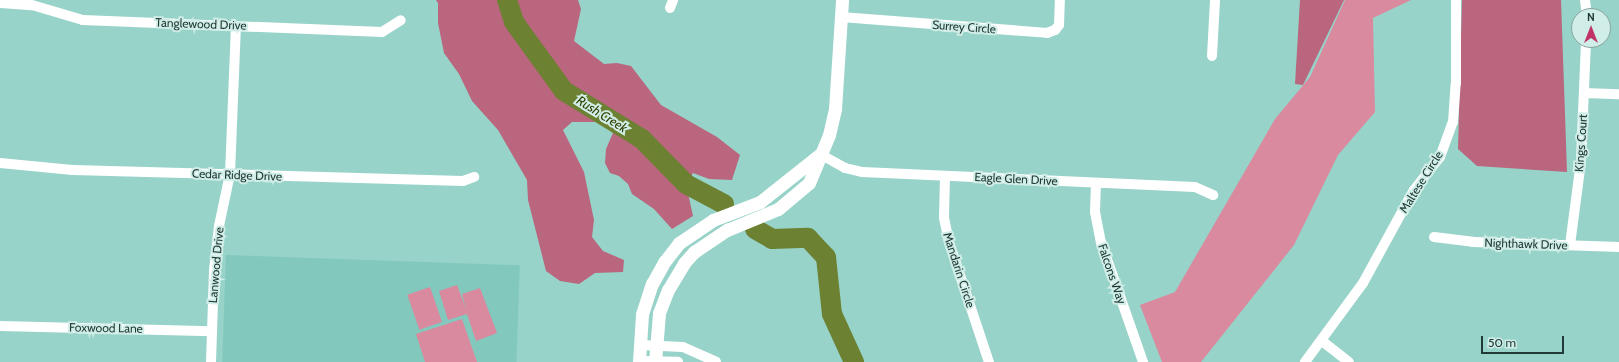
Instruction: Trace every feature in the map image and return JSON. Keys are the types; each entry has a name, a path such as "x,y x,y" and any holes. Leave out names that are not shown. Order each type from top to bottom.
{"street":[{"path":"655,361 659,313 668,290 694,252 727,230 767,215 785,204 808,182 829,135 835,109 842,0"},
{"name":"Surrey Circle","path":"841,17 1047,33 1055,30 1059,25 1060,0"},
{"path":"1212,56 1215,0"},
{"name":"Maltese Circle","path":"1305,362 1322,341 1363,283 1414,190 1442,150 1453,122 1456,83 1456,0"},
{"name":"Tanglewood Drive","path":"0,3 32,5 83,20 382,32 401,20"},
{"name":"Lanwood Drive","path":"211,362 218,233 230,174 236,26"},
{"name":"Kings Court","path":"1570,245 1581,161 1586,48"},
{"path":"1584,93 1619,94"},
{"path":"678,362 639,361 642,314 652,284 665,261 678,243 713,220 760,202 820,154"},
{"name":"Eagle Glen Drive","path":"820,154 845,168 862,172 1195,187 1213,195"},
{"name":"Cedar Ridge Drive","path":"0,163 73,170 463,181 474,177"},
{"name":"Mandarin Circle","path":"945,176 946,230 989,362"},
{"name":"Falcons Way","path":"1096,183 1095,212 1101,242 1143,362"},
{"name":"Nighthawk Drive","path":"1434,237 1473,242 1619,247"},
{"name":"Foxwood Lane","path":"0,326 212,331"},
{"path":"1322,341 1349,362"},
{"path":"640,345 684,347 716,362"}],"shaded area":[{"path":"436,0 578,0 581,9 574,41 604,64 617,63 631,66 661,105 717,137 740,155 732,180 709,179 693,173 686,184 693,216 672,229 654,209 632,194 628,184 619,176 610,173 605,163 606,149 613,133 601,122 572,122 563,130 584,172 594,220 592,237 603,251 624,260 623,272 595,273 579,284 560,281 546,271 528,200 527,180 498,130 472,101 459,74 444,53 438,23 438,3"},
{"path":"1300,0 1344,0 1303,85 1295,84"},
{"path":"1345,0 1411,0 1373,18 1375,112 1338,155 1294,245 1201,362 1162,362 1140,305 1175,292 1275,119 1310,77"},
{"path":"1462,0 1561,0 1567,172 1477,166 1458,149"},
{"path":"226,255 520,265 516,362 222,362"},
{"path":"457,285 466,309 462,294 480,288 497,333 476,341 467,314 448,320 439,291"},
{"path":"430,287 442,322 419,330 407,295"},
{"path":"462,319 477,362 425,362 416,334"}],"waterway":[{"name":"Rush Creek","path":"507,0 514,22 564,91 642,139 686,184 724,204"},
{"name":"Rush Creek","path":"755,229 772,239 808,238 826,257 832,314 854,362"}]}
